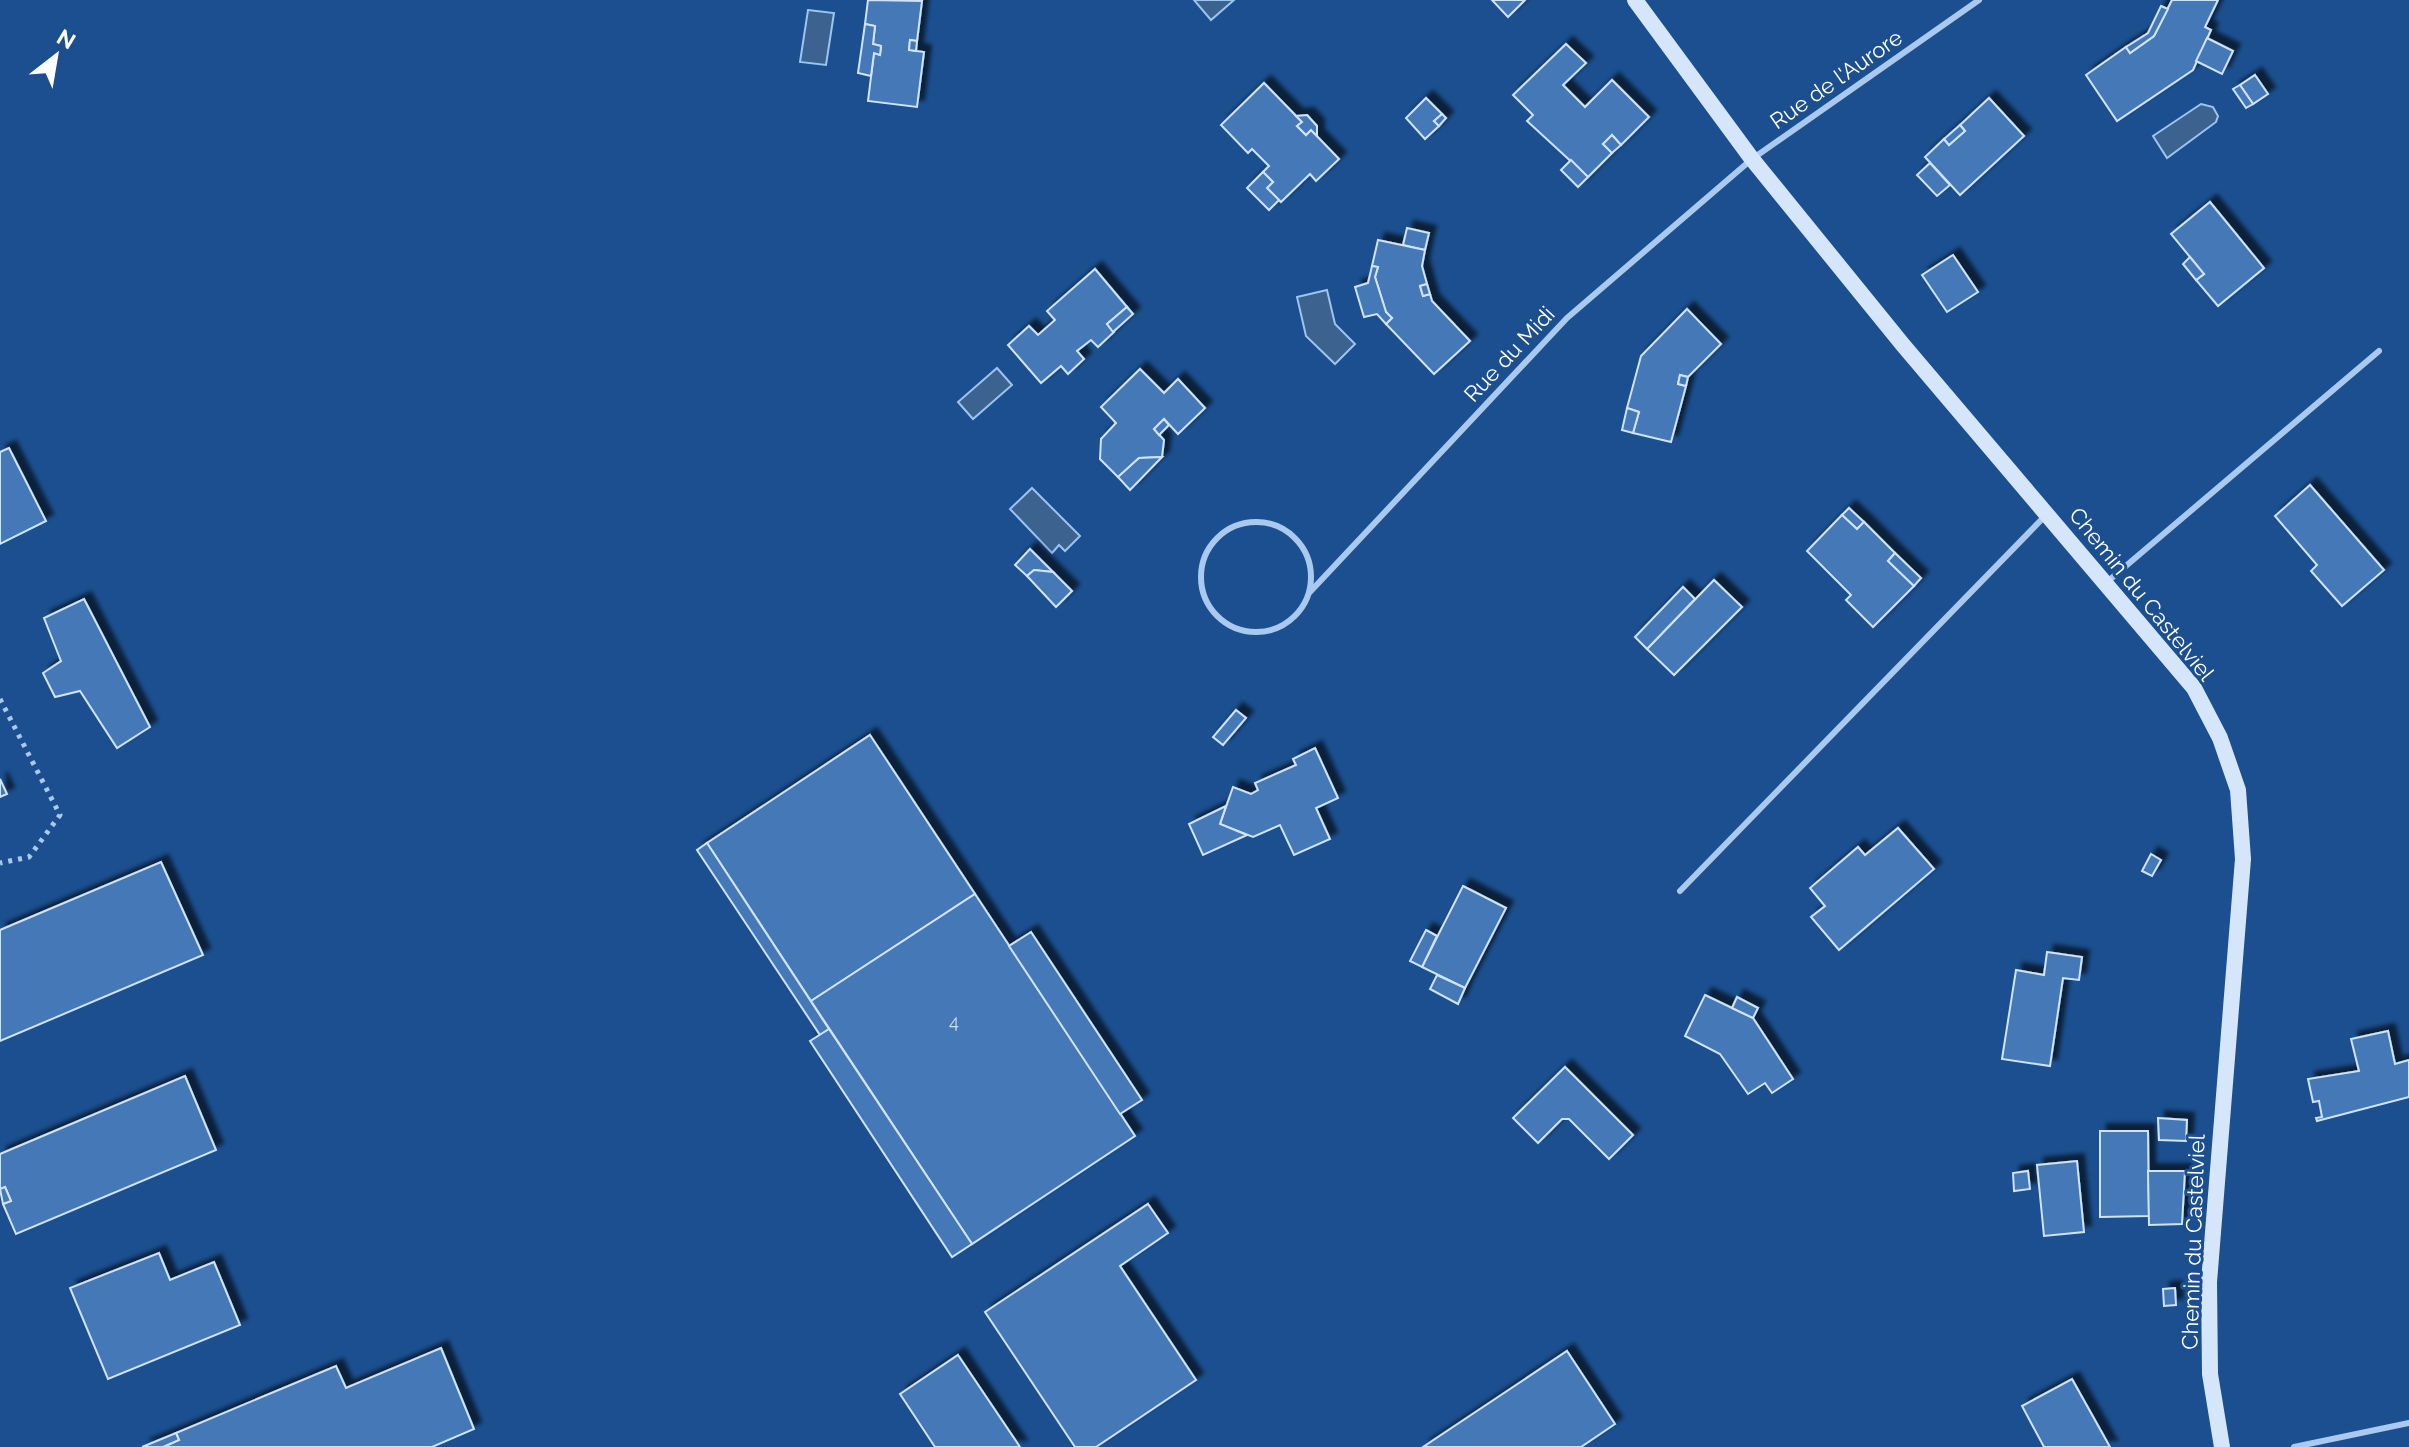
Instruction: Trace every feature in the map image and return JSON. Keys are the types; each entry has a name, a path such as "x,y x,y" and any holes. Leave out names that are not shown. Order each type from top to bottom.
{"street":[{"name":"Chemin du Castelviel","path":"1635,0 1752,159 1903,345 2194,688 2220,738 2238,790 2243,859 2209,1282 2210,1374 2222,1447"}],"lane":[{"name":"Rue de l'Aurore","path":"1752,159 1979,0"},
{"name":"Rue du Midi","path":"1310,592 1567,318 1752,159"},
{"path":"2107,582 2379,351"},
{"path":"1680,891 2048,513"},
{"path":"1253,522 1272,524 1289,532 1300,544 1309,561 1310,592 1301,609 1288,622 1274,630 1254,633 1236,629 1219,618 1203,593 1200,574 1208,549 1221,534 1253,522"},
{"path":"2294,1447 2409,1423"}],"path":[{"path":"0,699 60,815 29,857 0,863"}],"water":[{"path":"1194,0 1234,0 1211,20"},
{"path":"808,10 834,13 826,65 800,62"},
{"path":"2201,104 2213,107 2218,116 2216,122 2167,158 2153,136"},
{"path":"1327,290 1335,324 1355,344 1335,364 1306,336 1297,297"},
{"path":"997,368 1012,385 973,419 958,402"},
{"path":"1032,488 1080,536 1065,551 1059,545 1052,553 1010,509"}],"building":[{"path":"868,0 922,1 917,41 910,40 909,50 924,52 917,107 868,101 874,53 880,55 881,46 873,44 875,26 865,24"},
{"path":"1492,0 1525,0 1508,17"},
{"path":"2172,0 2218,0 2205,27 2211,30 2193,70 2117,121 2086,75 2126,47 2130,53 2154,36"},
{"path":"2161,6 2168,9 2154,36 2130,53 2126,47 2148,33"},
{"path":"865,24 875,26 873,44 881,46 880,55 874,53 871,76 858,73"},
{"path":"2207,38 2233,51 2222,74 2196,61"},
{"path":"910,40 917,41 916,51 909,50"},
{"path":"1566,44 1586,63 1563,85 1585,107 1612,80 1649,117 1621,145 1612,135 1603,144 1612,153 1588,177 1527,121 1533,115 1513,95"},
{"path":"2255,75 2268,94 2253,104 2240,85"},
{"path":"1264,83 1302,122 1297,126 1306,135 1311,130 1339,159 1316,181 1310,174 1281,202 1267,188 1273,182 1263,172 1269,166 1252,149 1248,153 1221,125"},
{"path":"2240,85 2253,104 2246,108 2233,89"},
{"path":"1426,98 1442,114 1434,121 1439,126 1425,139 1406,118"},
{"path":"1989,98 2024,136 1960,195 1925,157 1944,139 1949,145 1965,131 1960,125"},
{"path":"1442,114 1446,118 1439,126 1434,121"},
{"path":"1307,115 1317,126 1317,136 1311,130 1306,135 1297,126 1302,122 1296,116"},
{"path":"1960,125 1965,131 1949,145 1944,139"},
{"path":"1612,135 1621,145 1612,153 1603,144"},
{"path":"1571,160 1588,177 1578,187 1561,170"},
{"path":"1930,163 1950,185 1937,196 1917,175"},
{"path":"1263,172 1273,182 1267,188 1279,200 1269,210 1247,188"},
{"path":"2210,202 2264,268 2218,306 2196,280 2204,274 2171,234"},
{"path":"1407,228 1429,233 1425,250 1403,245"},
{"path":"1378,240 1425,250 1422,266 1427,284 1420,286 1423,296 1430,294 1432,301 1470,341 1434,374 1386,324 1392,318 1386,312 1375,277 1378,267 1372,266"},
{"path":"1953,255 1978,292 1947,312 1922,275"},
{"path":"2190,257 2204,274 2196,280 2183,264"},
{"path":"1372,266 1378,267 1375,277 1386,312 1392,318 1386,324 1377,314 1364,317 1355,287 1368,283"},
{"path":"1095,269 1127,307 1107,324 1114,332 1098,347 1091,340 1077,351 1084,359 1068,374 1061,366 1041,383 1008,345 1029,326 1038,335 1055,320 1047,311"},
{"path":"1427,284 1430,294 1423,296 1420,286"},
{"path":"1127,307 1133,314 1113,332 1107,324"},
{"path":"1687,309 1721,344 1688,377 1680,375 1678,384 1686,386 1671,442 1633,433 1639,412 1627,408 1641,356"},
{"path":"1140,369 1164,393 1178,379 1205,408 1178,434 1164,419 1154,429 1164,440 1162,457 1139,458 1118,477 1100,459 1101,439 1116,423 1101,407"},
{"path":"1680,375 1688,377 1686,386 1678,384"},
{"path":"1627,408 1639,412 1633,433 1622,430"},
{"path":"1164,419 1169,425 1159,435 1154,429"},
{"path":"9,448 46,521 0,544 0,452"},
{"path":"1162,457 1130,490 1118,477 1139,458"},
{"path":"2310,485 2384,570 2342,606 2311,571 2317,565 2275,516"},
{"path":"1849,508 1864,522 1857,529 1842,515"},
{"path":"1842,515 1857,529 1864,522 1895,553 1888,561 1914,586 1873,627 1846,600 1851,595 1807,551"},
{"path":"1030,549 1053,572 1034,570 1027,576 1015,565"},
{"path":"1895,553 1921,578 1914,586 1888,561"},
{"path":"1034,570 1053,572 1072,591 1056,607 1027,576"},
{"path":"1714,580 1742,607 1674,675 1647,649"},
{"path":"1683,587 1695,599 1647,649 1635,637"},
{"path":"84,599 150,727 117,748 80,691 55,697 43,673 61,661 44,618"},
{"path":"1236,710 1246,718 1223,745 1213,737"},
{"path":"870,735 975,894 811,1001 707,843"},
{"path":"1315,748 1338,798 1316,808 1330,839 1294,855 1280,825 1253,837 1220,824 1233,787 1251,794 1258,790 1255,783 1296,765 1293,759"},
{"path":"0,779 7,794 0,797"},
{"path":"1226,806 1220,824 1247,835 1203,855 1189,824"},
{"path":"1898,828 1934,869 1839,950 1811,917 1825,906 1810,888 1858,847 1865,855"},
{"path":"707,843 829,1029 820,1035 697,850"},
{"path":"2151,854 2161,860 2152,876 2142,871"},
{"path":"161,862 203,955 0,1041 0,930"},
{"path":"1463,886 1506,908 1465,988 1422,967"},
{"path":"975,894 1135,1136 972,1244 811,1001"},
{"path":"1426,930 1437,936 1422,967 1410,961"},
{"path":"1031,932 1142,1100 1120,1114 1009,946"},
{"path":"2047,952 2082,957 2079,980 2063,978 2050,1066 2002,1059 2016,970 2044,975"},
{"path":"1437,975 1465,988 1458,1004 1430,989"},
{"path":"1705,995 1753,1018 1793,1079 1772,1093 1765,1083 1748,1094 1720,1054 1685,1036"},
{"path":"1737,997 1758,1008 1753,1018 1732,1008"},
{"path":"829,1029 972,1244 952,1257 810,1041"},
{"path":"2388,1031 2395,1064 2409,1060 2409,1097 2317,1121 2316,1118 2322,1117 2319,1101 2313,1102 2308,1079 2359,1071 2351,1039"},
{"path":"1565,1067 1633,1135 1609,1159 1569,1119 1562,1119 1538,1143 1513,1118"},
{"path":"185,1076 216,1150 16,1234 3,1204 11,1201 5,1187 0,1189 0,1154"},
{"path":"2158,1118 2187,1120 2186,1141 2159,1140"},
{"path":"2100,1131 2148,1131 2149,1216 2100,1217"},
{"path":"2077,1161 2084,1232 2044,1236 2037,1165"},
{"path":"2028,1171 2030,1189 2014,1191 2013,1173"},
{"path":"2148,1171 2185,1171 2182,1224 2149,1225"},
{"path":"5,1187 11,1201 3,1204 0,1189"},
{"path":"1148,1204 1168,1233 1120,1266 1196,1380 1096,1447 1075,1447 985,1312"},
{"path":"159,1253 170,1280 214,1262 240,1325 108,1379 70,1288"},
{"path":"2175,1288 2176,1305 2164,1306 2163,1289"},
{"path":"441,1348 474,1429 432,1447 163,1447 179,1440 176,1433 336,1366 346,1388"},
{"path":"1567,1351 1615,1424 1581,1447 1423,1447"},
{"path":"958,1355 1020,1447 935,1447 900,1394"},
{"path":"2072,1379 2110,1447 2044,1447 2022,1406"},
{"path":"176,1433 179,1440 163,1447 142,1447"}]}
